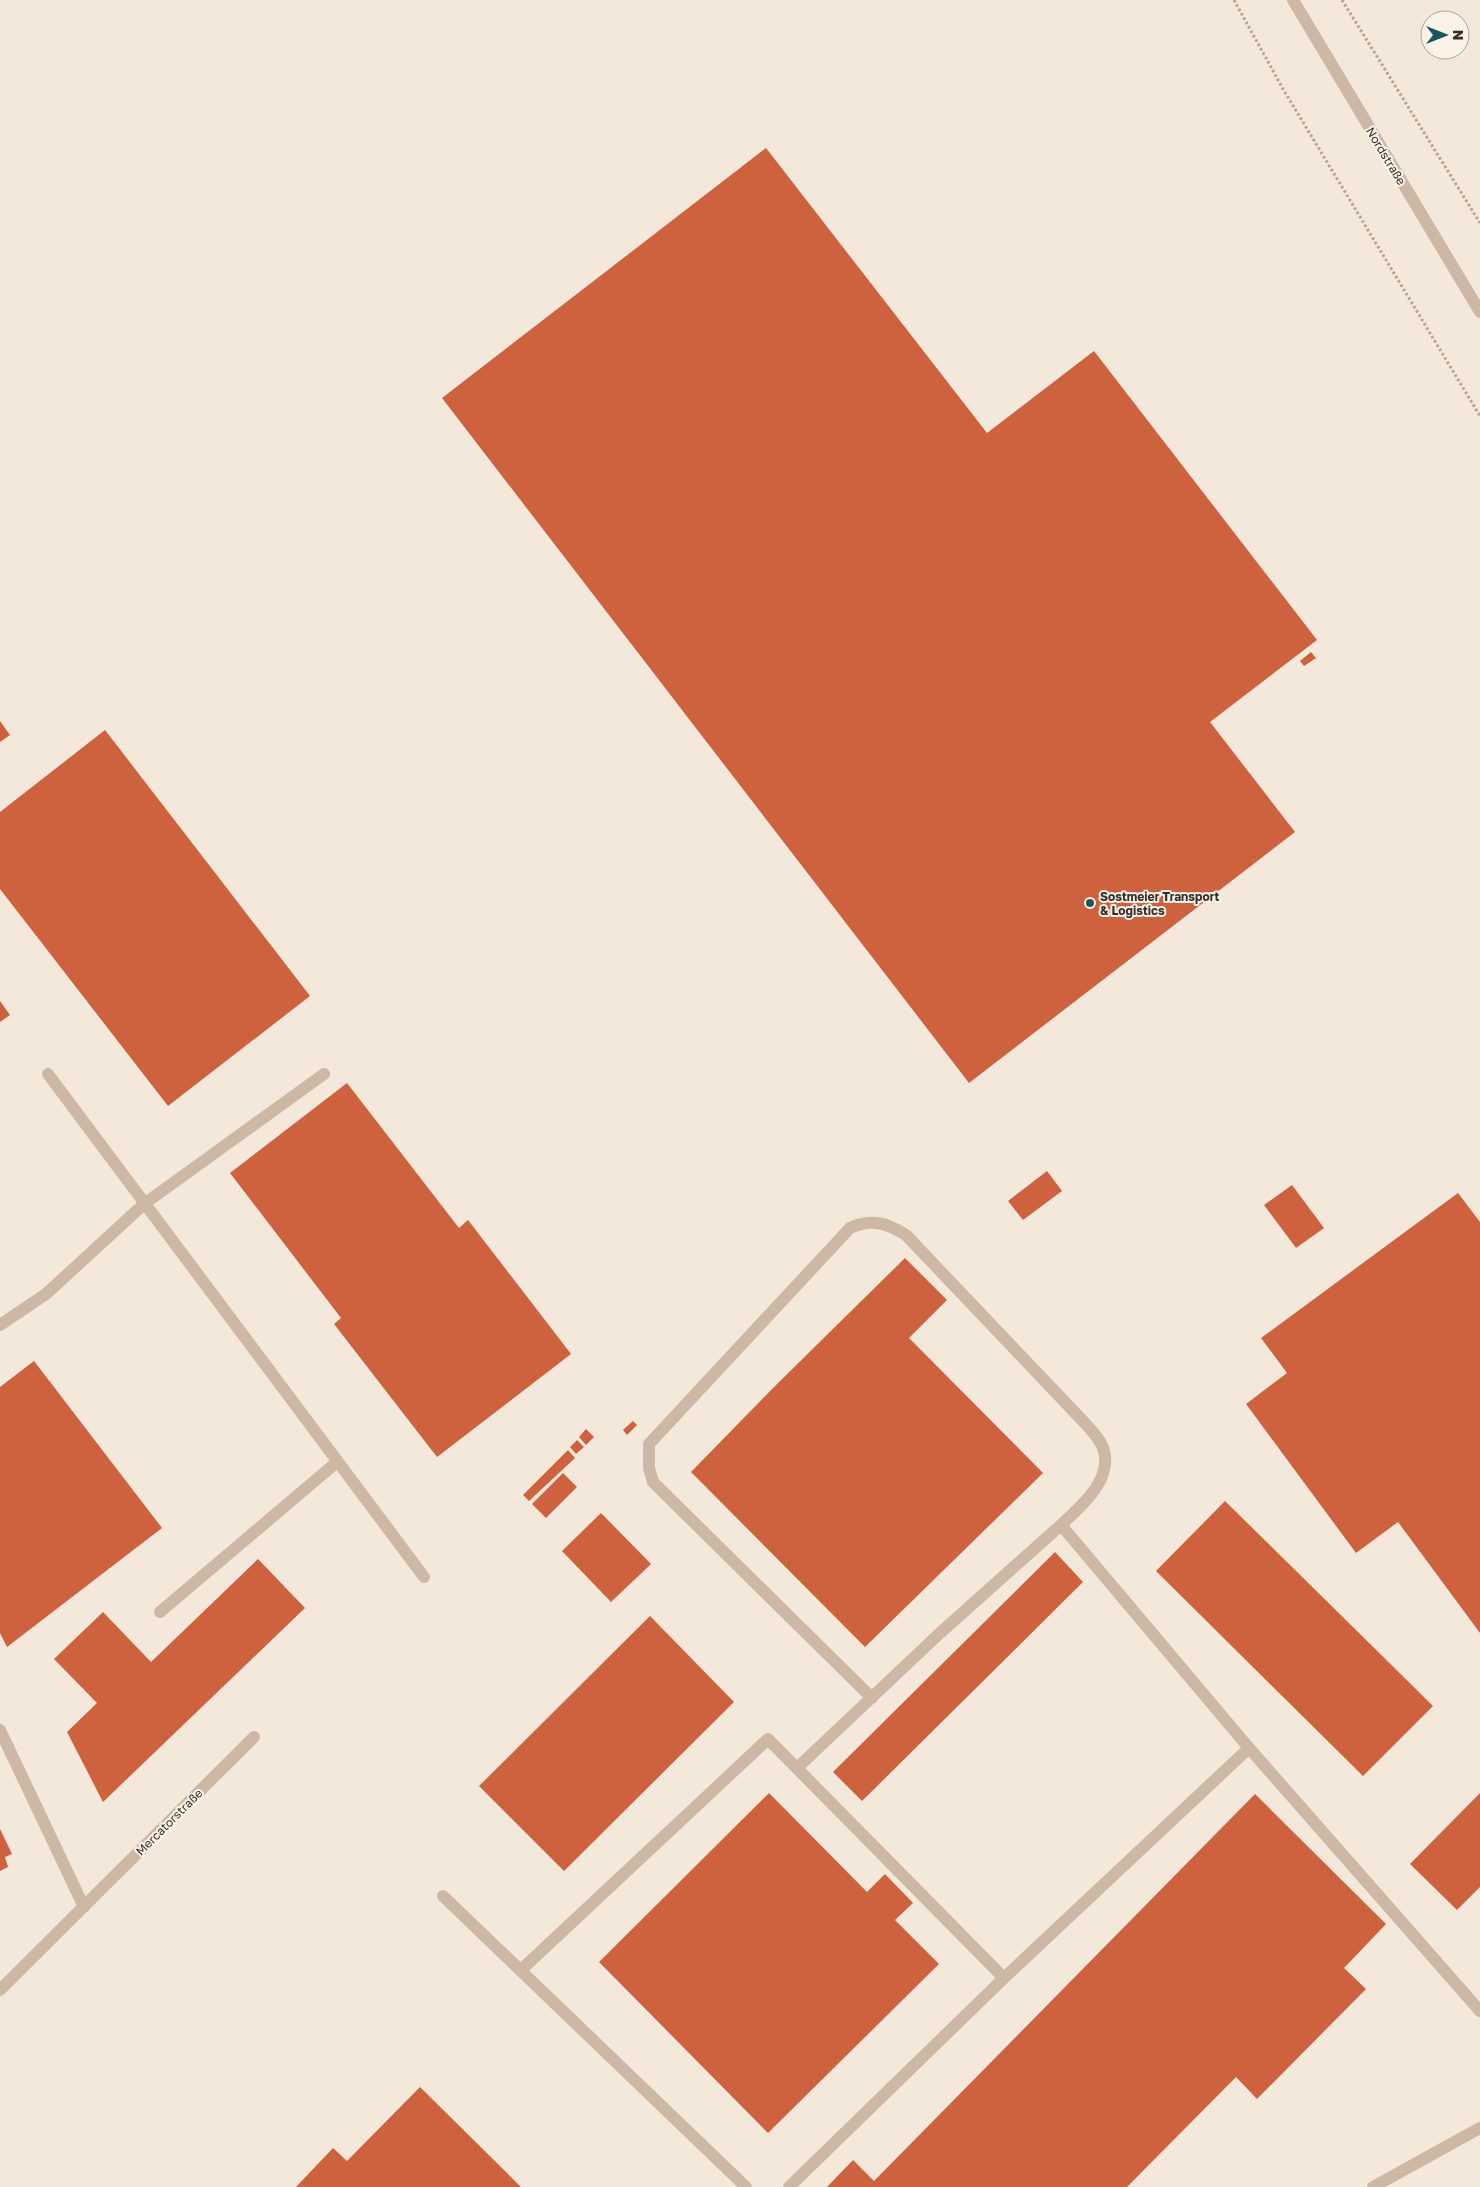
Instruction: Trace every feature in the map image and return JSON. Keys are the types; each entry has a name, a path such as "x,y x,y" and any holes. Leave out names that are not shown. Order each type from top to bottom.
{"street":[{"name":"Nordstraße","path":"1293,0 1480,312"},
{"path":"48,1074 424,1577"},
{"path":"0,1325 46,1294 144,1204 324,1074"},
{"path":"797,1768 872,1698 940,1634 1061,1525 1093,1492 1102,1474 1106,1458 1099,1440 1082,1420 906,1235 884,1223 859,1223 850,1228 649,1444 649,1468 653,1482 872,1698"},
{"path":"160,1612 337,1462"},
{"path":"1061,1525 1249,1748 1480,2010"},
{"path":"0,1730 84,1907"},
{"name":"Mercatorstraße","path":"0,1990 254,1738"},
{"path":"522,1970 768,1739 1004,1978"},
{"path":"789,2187 1004,1978 1249,1748"},
{"path":"443,1896 746,2187"},
{"path":"1373,2187 1480,2128"}],"path":[{"path":"1234,0 1283,90 1480,416"},
{"path":"1342,0 1480,223"}],"building":[{"path":"766,148 987,433 1094,351 1317,640 1210,722 1295,832 969,1083 442,398"},
{"path":"1311,652 1316,658 1304,666 1300,661"},
{"path":"0,721 10,735 0,742"},
{"path":"105,730 310,996 168,1106 0,889 0,812"},
{"path":"0,1001 10,1015 0,1022"},
{"path":"347,1083 459,1228 468,1220 571,1354 437,1457 334,1324 341,1318 230,1173"},
{"path":"1047,1171 1062,1191 1023,1220 1008,1201"},
{"path":"1292,1185 1324,1228 1296,1248 1264,1205"},
{"path":"1458,1193 1480,1222 1480,1633 1398,1522 1356,1553 1246,1404 1287,1373 1261,1338"},
{"path":"905,1258 947,1300 909,1338 1043,1473 865,1647 691,1472"},
{"path":"34,1361 162,1528 7,1647 0,1633 0,1387"},
{"path":"633,1421 637,1425 627,1435 623,1430"},
{"path":"586,1429 594,1437 586,1445 579,1437"},
{"path":"577,1440 584,1447 576,1454 570,1447"},
{"path":"568,1450 575,1458 529,1501 523,1495"},
{"path":"563,1473 577,1487 546,1518 532,1504"},
{"path":"1225,1501 1433,1706 1363,1776 1156,1571"},
{"path":"601,1513 651,1564 611,1602 562,1551"},
{"path":"1055,1552 1083,1582 862,1801 833,1772"},
{"path":"258,1559 305,1608 103,1802 67,1732 97,1703 54,1659 103,1612 151,1662"},
{"path":"650,1616 734,1702 564,1871 479,1786"},
{"path":"769,1793 867,1892 885,1874 913,1903 895,1920 939,1964 768,2133 599,1962"},
{"path":"1480,1793 1480,1887 1457,1910 1410,1864"},
{"path":"1255,1794 1386,1924 1344,1968 1366,1989 1257,2099 1236,2077 1127,2187 827,2187 853,2160 874,2181"},
{"path":"0,1829 12,1854 5,1857 8,1867 0,1871"},
{"path":"420,2087 521,2187 296,2187 333,2148 347,2161"}],"place":[{"name":"Sostmeier Transport & Logistics","path":"1090,903"}]}
